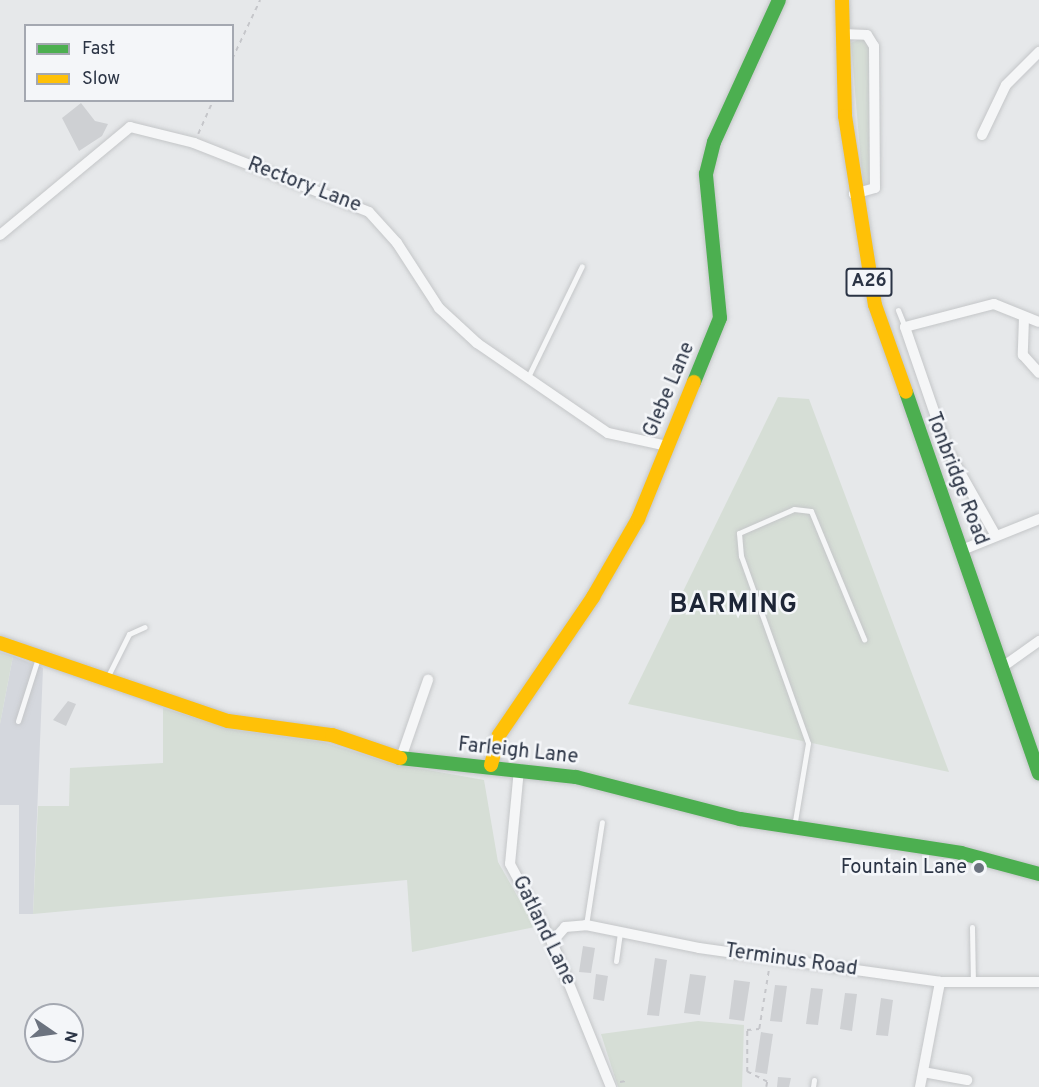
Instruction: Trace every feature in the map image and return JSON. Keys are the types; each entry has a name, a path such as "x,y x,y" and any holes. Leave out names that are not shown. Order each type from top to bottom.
{"street":[{"name":"Glebe Lane","path":"491,765 499,735 593,597 638,519 720,318 706,206 714,142 779,0"},
{"name":"Tonbridge Road","path":"842,0 854,194 884,340 962,550 1039,774"},
{"path":"843,34 867,35 874,46 875,188 854,194"},
{"path":"982,135 1006,85 1039,52"},
{"name":"Rectory Lane","path":"0,235 130,127 194,143 369,212 398,243 439,308 477,343 608,433 667,446"},
{"path":"996,536 947,449 905,327 994,304 1024,318 1039,322"},
{"path":"1024,318 1023,354 1039,373"},
{"path":"962,550 1039,519"},
{"path":"1001,668 1039,640"},
{"name":"Farleigh Lane","path":"0,643 228,721 332,735 401,758 519,769 794,828 962,853 1039,874"},
{"path":"401,758 428,680"},
{"name":"Gatland Lane","path":"519,769 510,864 552,942 611,1087"},
{"path":"552,942 565,927 586,925"},
{"name":"Terminus Road","path":"586,925 620,934 771,959 940,982 974,986 1039,982"},
{"path":"920,1087 940,982"},
{"path":"923,1072 967,1080"}],"lane":[{"path":"528,377 582,266"},
{"path":"898,310 905,327"},
{"path":"794,828 808,743 741,555 739,533 794,509 811,511 864,639"},
{"path":"106,679 129,634 145,627"},
{"path":"18,721 38,656"},
{"path":"586,925 602,822"},
{"path":"972,927 974,986"},
{"path":"616,961 620,934"},
{"path":"813,1087 814,1080"}],"path":[{"path":"234,55 260,0"},
{"path":"194,143 212,102"},
{"path":"766,1087 767,1082 747,1072 747,1030 759,1029 771,959"}],"shaded area":[{"path":"862,38 869,44 870,186 863,187 851,43"},
{"path":"778,397 809,399 949,772 628,704"},
{"path":"0,652 13,656 0,724"},
{"path":"13,656 43,668 33,914 19,914 19,805 0,805 0,724"},
{"path":"163,708 236,730 323,742 394,764 484,780 498,862 535,927 412,952 407,880 33,914 38,806 69,806 70,768 163,763"},
{"path":"698,1021 744,1025 742,1087 618,1087 601,1034"}],"building":[{"path":"81,103 95,121 108,124 102,136 79,151 62,118"},
{"path":"68,701 76,704 66,726 53,720"},
{"path":"583,946 595,948 591,973 579,972"},
{"path":"655,958 667,960 659,1016 647,1015"},
{"path":"596,974 608,976 604,1001 593,999"},
{"path":"690,974 706,976 700,1015 684,1013"},
{"path":"734,980 750,982 744,1021 729,1019"},
{"path":"775,985 787,986 782,1022 770,1021"},
{"path":"811,988 823,989 818,1025 806,1024"},
{"path":"845,993 857,994 852,1031 840,1029"},
{"path":"881,998 893,1000 888,1036 876,1035"},
{"path":"761,1032 773,1034 767,1074 755,1072"},
{"path":"778,1077 791,1078 789,1087 777,1087"}],"traffic: fast":[{"path":"694,382 720,318 706,174 714,142 779,0"},
{"path":"906,392 1039,774"},
{"path":"400,758 576,777 740,819 961,853 1039,874"}],"traffic: slow":[{"path":"842,0 845,116 875,305 906,392"},
{"path":"491,765 499,735 593,597 638,519 694,382"},
{"path":"0,643 228,721 332,735 400,758"}],"place":[{"name":"Fountain Lane","path":"979,868"}],"district":[{"name":"BARMING","path":"734,606"}]}
